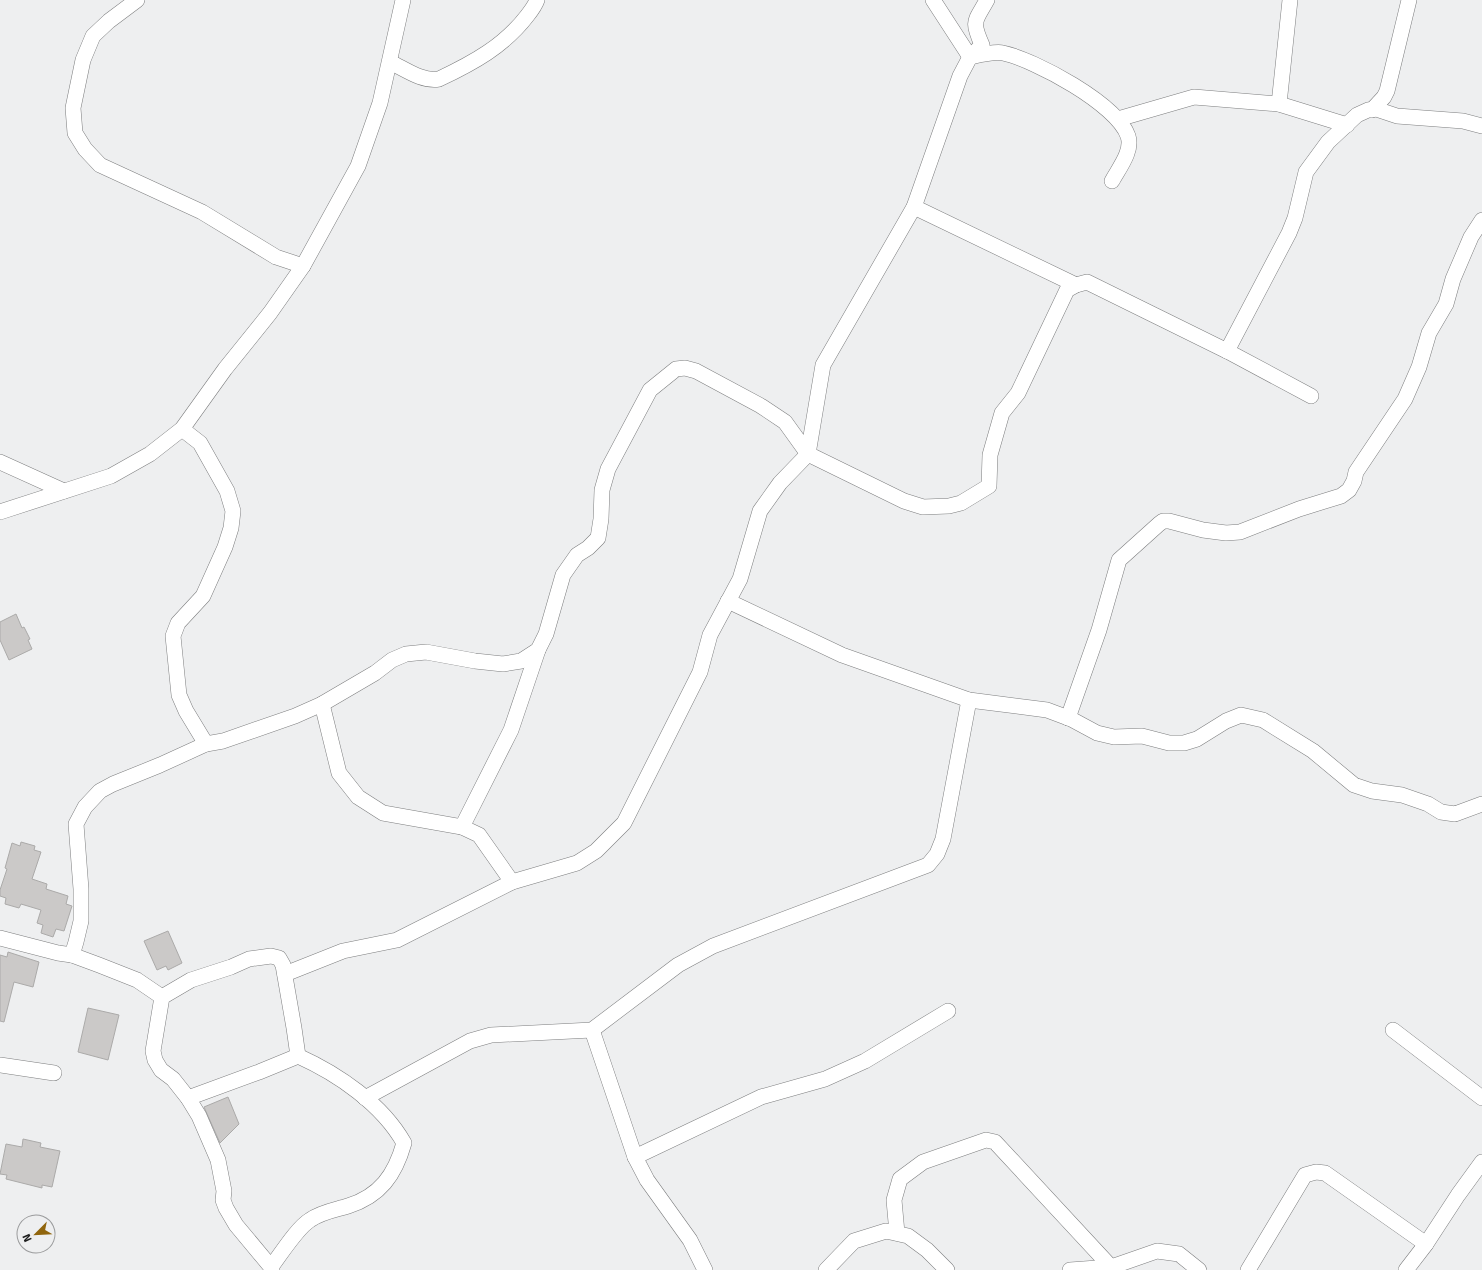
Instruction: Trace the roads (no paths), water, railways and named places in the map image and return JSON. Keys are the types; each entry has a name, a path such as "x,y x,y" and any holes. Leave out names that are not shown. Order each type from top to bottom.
{"street":[{"path":"137,0 109,21 93,36 83,60 73,108 75,133 85,149 100,165 202,212 276,257 302,266"},
{"path":"0,512 111,476 150,454 182,429 225,369 270,314 302,266 358,166 380,104 403,0"},
{"path":"390,62 431,81 440,79 490,52 522,22 536,5 537,0"},
{"path":"933,0 970,57"},
{"path":"285,974 343,950 397,940 512,882 577,863 596,851 624,823 700,672 710,635 740,579 760,511 780,484 808,454 823,365 914,207 960,76 970,57 982,45 975,23 987,0"},
{"path":"1279,104 1290,0"},
{"path":"1372,110 1384,97 1387,91 1409,0"},
{"path":"970,57 1002,52 1034,63 1100,102 1118,119 1128,136 1129,146 1125,157 1112,181"},
{"path":"1118,119 1194,96 1279,104 1347,125"},
{"path":"1227,352 1289,233 1295,218 1306,172 1328,142 1357,115 1368,110 1372,110 1398,116 1463,121 1482,126"},
{"path":"914,207 1076,285"},
{"path":"1068,718 1098,630 1119,560 1159,524 1163,521 1169,521 1203,530 1226,533 1240,532 1293,511 1341,496 1349,490 1354,481 1356,472 1405,399 1419,367 1430,333 1446,304 1453,279 1477,238 1482,220"},
{"path":"462,827 511,730 538,650 546,634 563,575 577,555 588,548 598,538 601,519 602,490 608,469 650,390 676,369 685,368 696,371 761,406 784,422 808,454 904,501 924,507 949,506 961,503 989,486 990,455 1002,413 1018,393 1067,290 1076,285 1087,282 1311,396"},
{"path":"182,429 200,443 227,491 233,511 231,528 227,540 203,596 178,623 173,636 179,695 186,711 206,744"},
{"path":"0,462 64,492"},
{"path":"728,601 842,655 969,700 1047,710 1068,718 1097,734 1114,737 1142,736 1169,743 1184,743 1197,739 1226,721 1241,715 1263,720 1313,750 1354,785 1372,791 1402,796 1428,804 1441,812 1455,814 1482,804"},
{"path":"72,955 81,921 81,889 76,824 85,807 100,791 206,744 223,741 295,716 322,704 392,660 406,654 426,652 474,661 503,664 521,661 538,650"},
{"path":"365,1098 470,1041 491,1035 592,1030 678,965 713,946 928,865 937,854 943,839 969,700"},
{"path":"322,704 339,773 358,797 383,813 462,827 479,836 512,882"},
{"path":"0,938 58,953 72,955 137,980 162,997"},
{"path":"162,997 191,980 231,967 249,959 271,956 279,958 283,965 285,974 298,1056"},
{"path":"162,997 153,1051 155,1060 161,1070 173,1079 188,1098 199,1116 218,1160 224,1191 223,1200 226,1208 236,1225 272,1269 294,1237 308,1220 319,1215 364,1201 377,1192 400,1158 404,1143 396,1129 365,1098 342,1079 316,1064 298,1056 188,1098"},
{"path":"635,1157 761,1097 824,1079 865,1061 948,1011"},
{"path":"592,1030 635,1157 647,1180 690,1240 705,1270"},
{"path":"1393,1030 1482,1098"},
{"path":"0,1065 54,1073"},
{"path":"897,1234 894,1200 900,1179 923,1162 986,1140 996,1142 1111,1267"},
{"path":"1406,1270 1426,1244 1458,1195 1482,1162"},
{"path":"1248,1270 1305,1175 1316,1172 1325,1173 1426,1244"},
{"path":"826,1270 854,1241 886,1231 908,1236 926,1250 947,1270"},
{"path":"1070,1270 1111,1267 1157,1251 1179,1254 1199,1270"}]}
